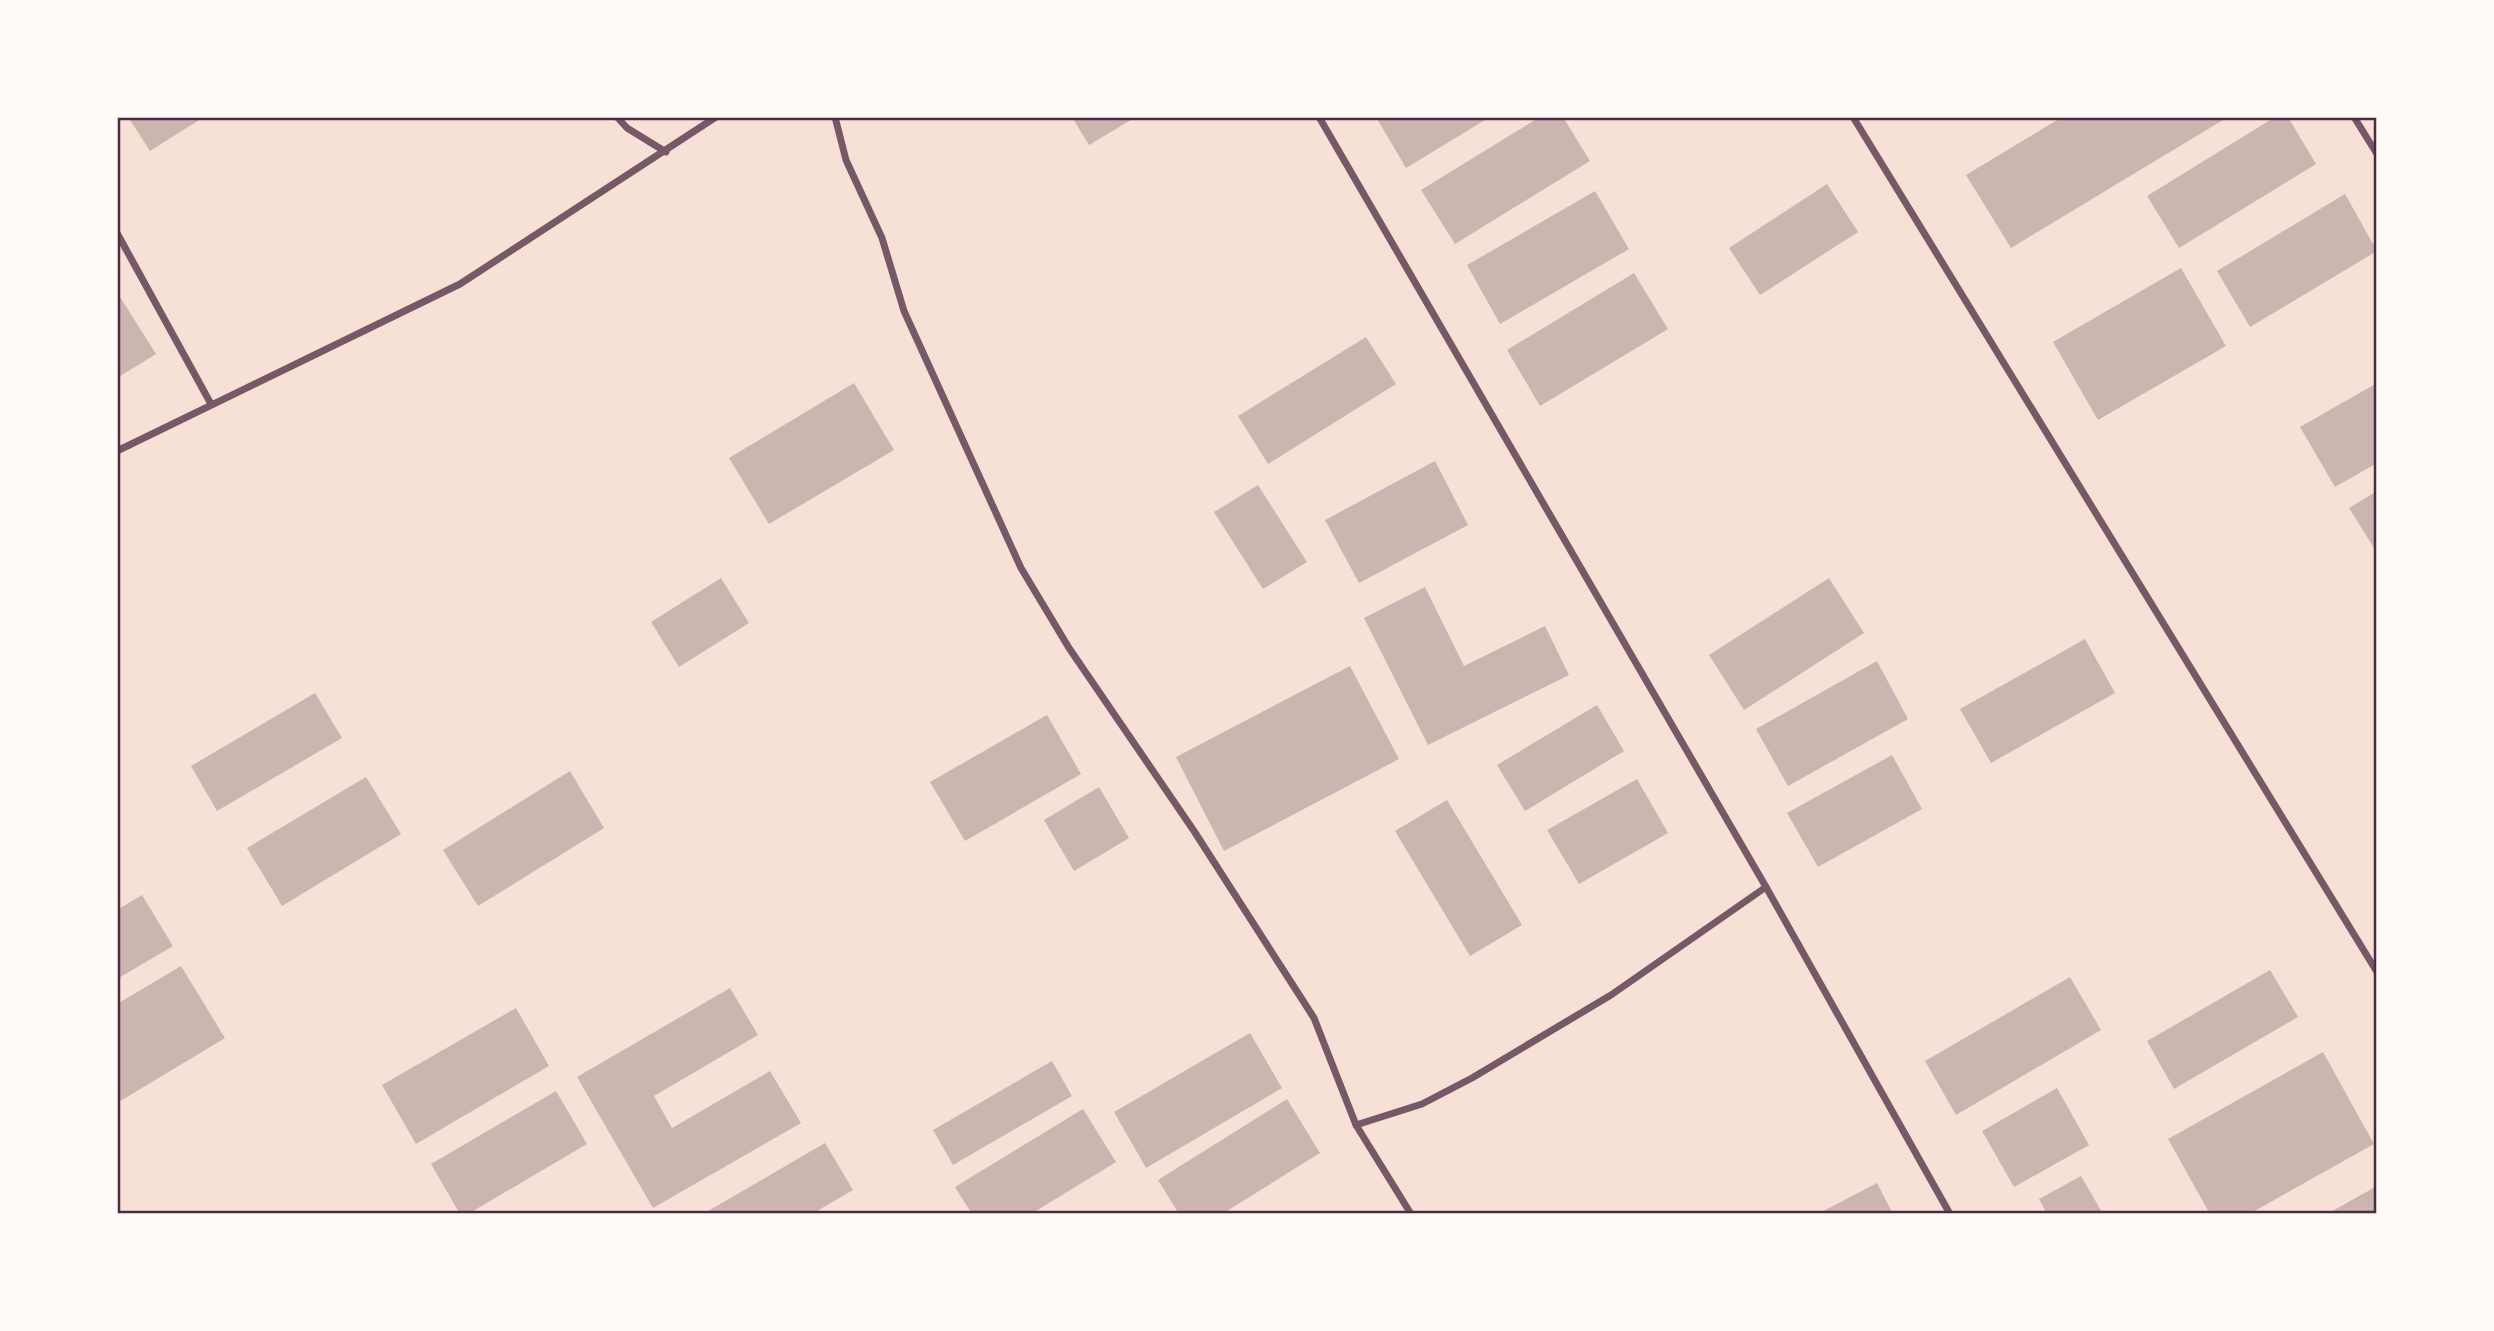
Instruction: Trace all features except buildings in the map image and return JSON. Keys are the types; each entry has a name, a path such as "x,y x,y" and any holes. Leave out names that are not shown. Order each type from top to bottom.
{"street":[{"path":"617,117 627,128 666,152"},
{"path":"117,450 460,284 716,117"},
{"path":"835,117 846,160 882,237 904,311 1021,568 1069,648 1194,831 1314,1018 1356,1125 1411,1214"},
{"path":"1319,117 1766,887 1950,1214"},
{"path":"1853,117 2377,972"},
{"path":"2354,117 2377,154"},
{"path":"117,233 211,404"},
{"path":"1356,1125 1422,1104 1472,1078 1611,995 1766,887"}]}
